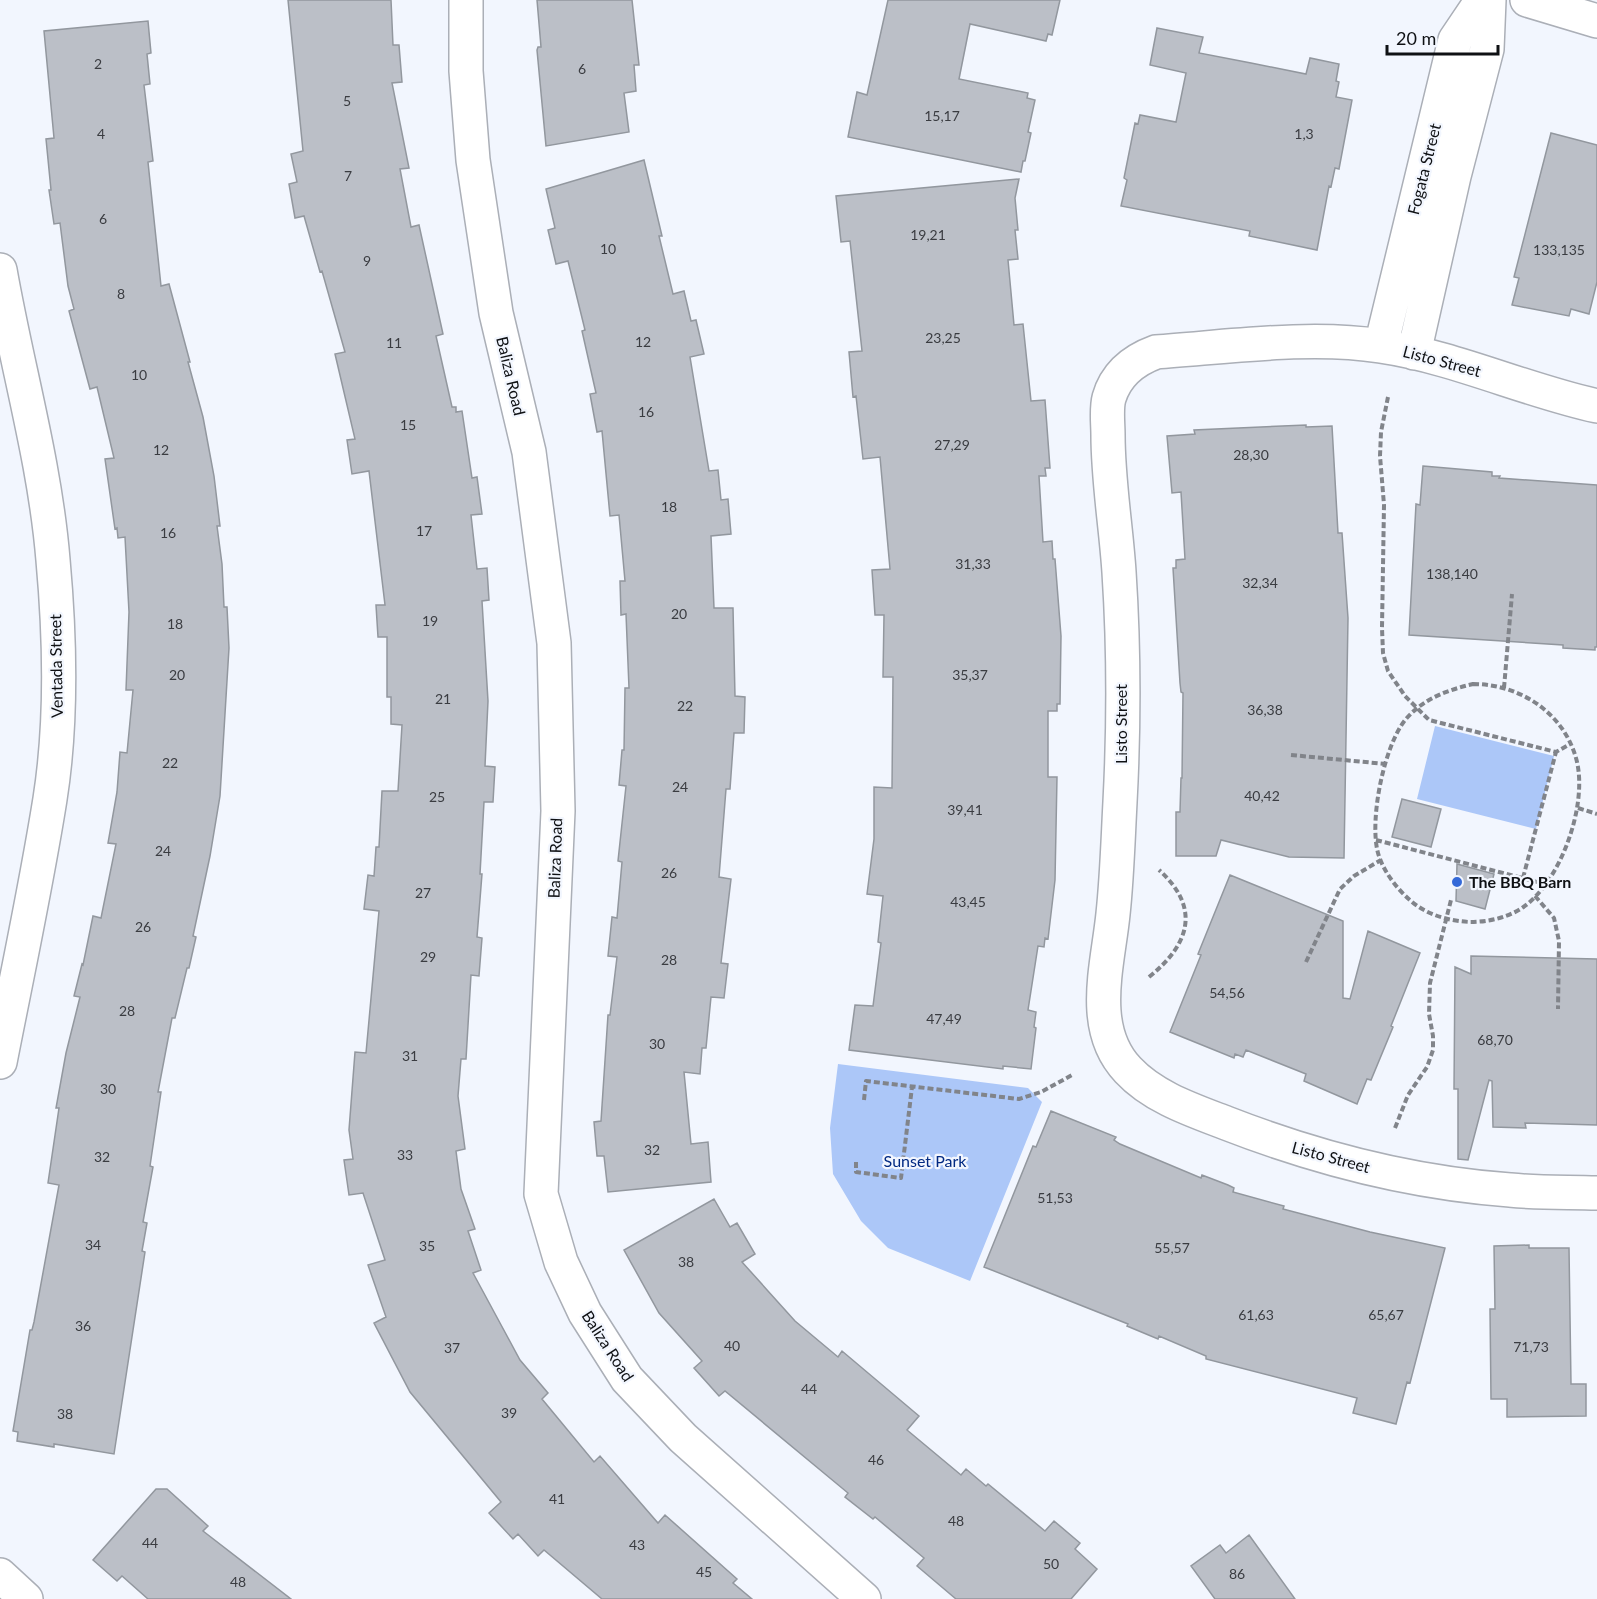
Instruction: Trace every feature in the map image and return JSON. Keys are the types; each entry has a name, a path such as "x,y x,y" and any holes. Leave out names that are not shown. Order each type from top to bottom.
{"street":[{"name":"Baliza Road","path":"466,0 466,71 473,160 496,313 529,452 554,643 558,811 541,1194 561,1262 585,1313 627,1379 683,1438 864,1599"},
{"name":"Fogata Street","path":"1381,346 1455,40 1482,0"},
{"name":"Fogata Street","path":"1414,352 1454,176 1487,50 1490,0"},
{"path":"1527,0 1597,21"},
{"name":"Ventada Street","path":"0,270 10,330 38,450 53,559 57,641 57,719 50,798 0,1062"},
{"name":"Listo Street","path":"1597,406 1414,352 1358,343 1287,342 1156,352 1140,358 1119,377 1109,398 1108,459 1119,571 1122,691 1118,843 1103,1000 1106,1028 1116,1053 1125,1067 1139,1081 1180,1104 1272,1141 1360,1165 1425,1179 1509,1190 1597,1193"},
{"path":"0,1575 26,1599"}],"path":[{"path":"1388,397 1381,432 1380,456 1384,505 1381,596 1383,653 1394,682 1429,720 1556,752 1570,744"},
{"path":"1504,688 1512,594"},
{"path":"1486,684 1528,697 1546,710 1565,733 1576,758 1579,779 1577,808 1565,848 1545,884 1522,908 1497,918 1474,922 1446,919 1413,903 1395,885 1380,860 1376,840 1378,801 1386,765 1391,746 1402,725 1417,709 1439,694 1461,687 1486,684"},
{"path":"1523,878 1556,752"},
{"path":"1291,755 1386,765"},
{"path":"1577,808 1597,814"},
{"path":"1376,840 1545,884"},
{"path":"1306,962 1340,889 1354,876 1380,860"},
{"path":"1149,977 1172,956 1181,941 1185,924 1185,906 1181,895 1171,880 1159,870"},
{"path":"1535,896 1554,918 1559,942 1558,1010"},
{"path":"1395,1128 1408,1095 1426,1067 1433,1050 1429,1014 1430,983 1451,900"},
{"path":"864,1100 866,1081 1019,1099 1041,1092 1074,1074"},
{"path":"856,1162 855,1172 902,1178 912,1086"}],"green space":[{"path":"1435,726 1554,756 1536,829 1417,799"},
{"name":"Sunset Park","path":"838,1064 1028,1088 1042,1102 970,1281 888,1248 861,1221 833,1174 830,1128"}],"building":[{"path":"288,0 391,0 393,45 399,45 402,82 392,83 409,168 400,169 411,227 419,225 443,334 436,336 452,407 456,407 456,412 462,411 472,478 477,477 482,514 471,515 477,569 487,568 489,600 482,601 488,701 485,766 495,767 493,802 484,802 477,937 482,938 479,976 471,975 466,1059 461,1059 458,1096 465,1149 456,1151 461,1189 475,1229 468,1231 481,1270 473,1273 520,1360 548,1393 542,1399 594,1462 600,1456 658,1523 665,1515 737,1579 733,1583 752,1599 602,1599 544,1550 538,1556 518,1534 513,1539 489,1513 501,1502 410,1392 374,1323 386,1317 368,1265 385,1260 363,1193 349,1195 344,1160 353,1159 349,1130 355,1052 366,1053 379,911 364,909 368,875 374,876 376,847 379,847 382,791 398,791 402,725 391,724 391,697 387,697 387,637 378,637 376,605 385,605 369,471 352,474 347,440 355,439 335,354 345,352 304,216 295,218 289,184 297,182 291,154 303,151"},
{"path":"537,0 632,0 639,65 634,65 636,91 624,93 629,132 546,146 537,50 541,47"},
{"path":"888,0 1060,0 1052,35 1048,34 1046,41 970,24 959,79 1028,93 1027,98 1035,100 1028,132 1031,133 1021,172 848,137 857,92 867,95"},
{"path":"148,21 151,53 147,54 150,84 144,85 153,161 148,162 161,286 169,284 203,417 220,526 217,526 224,607 227,607 229,648 220,796 193,936 196,937 175,1018 172,1018 158,1092 161,1092 150,1166 153,1167 143,1222 147,1223 142,1251 145,1252 114,1454 54,1444 54,1447 17,1441 18,1432 13,1431 30,1330 34,1322 59,1185 48,1183 59,1108 56,1108 66,1053 80,997 74,996 93,916 101,918 116,844 108,843 117,792 120,752 127,753 133,690 126,690 129,612 125,537 118,538 117,528 115,529 105,459 114,458 97,387 90,389 69,311 74,309 68,286 60,223 54,224 49,190 51,190 46,139 54,138 44,31"},
{"path":"1157,28 1203,37 1199,53 1306,74 1310,58 1339,64 1336,97 1352,100 1339,169 1335,168 1331,187 1329,186 1317,250 1249,236 1250,231 1121,206 1135,123 1138,124 1140,115 1176,122 1186,73 1150,65"},
{"path":"1551,133 1597,145 1597,282 1589,314 1571,309 1569,316 1512,305 1519,278 1514,277"},
{"path":"644,160 673,294 684,291 691,321 696,320 704,354 690,357 709,471 718,470 721,500 728,499 731,534 711,536 714,608 733,608 735,696 745,697 744,733 734,733 730,789 726,789 719,877 731,879 721,963 728,964 724,998 711,997 706,1048 702,1048 700,1074 684,1072 691,1144 708,1142 711,1182 608,1192 604,1156 597,1156 594,1122 601,1121 608,1015 610,1015 617,957 608,956 612,917 617,918 622,862 618,861 626,786 619,785 622,750 624,750 625,688 629,688 626,614 621,615 620,581 625,581 619,515 610,516 602,431 597,432 590,394 596,393 582,331 585,330 568,261 556,264 548,230 555,228 546,189"},
{"path":"1019,179 1015,198 1018,259 1008,260 1014,325 1023,324 1031,401 1045,400 1050,468 1045,468 1046,476 1039,476 1043,542 1052,541 1053,559 1055,559 1061,636 1060,704 1057,704 1057,711 1048,711 1048,777 1057,777 1055,880 1048,939 1045,938 1044,947 1038,946 1028,1010 1036,1012 1031,1069 1003,1066 1003,1069 849,1050 855,1005 873,1006 881,943 878,942 883,896 867,894 874,839 874,787 892,788 893,677 883,677 884,615 875,615 872,570 890,569 880,457 863,459 856,396 853,397 849,352 862,351 850,241 841,242 836,196"},
{"path":"1306,425 1306,427 1332,426 1338,533 1342,533 1348,618 1344,858 1289,857 1221,840 1216,856 1176,856 1176,812 1180,812 1182,778 1183,693 1180,683 1173,568 1176,568 1176,560 1185,559 1181,492 1172,493 1167,436 1195,434 1194,430"},
{"path":"1423,466 1492,472 1492,476 1500,476 1499,478 1597,485 1597,647 1595,650 1563,648 1563,645 1409,635 1416,504 1420,505"},
{"path":"1402,799 1441,809 1431,847 1392,837"},
{"path":"1457,864 1494,874 1485,909 1456,901"},
{"path":"1230,875 1343,921 1343,998 1350,999 1368,931 1420,953 1371,1080 1367,1079 1357,1104 1304,1081 1306,1074 1246,1050 1243,1057 1235,1054 1234,1058 1170,1032"},
{"path":"1471,956 1597,959 1597,1125 1525,1123 1526,1128 1493,1127 1492,1081 1489,1080 1468,1160 1458,1159 1458,1089 1454,1089 1455,967 1471,974"},
{"path":"1051,1111 1116,1137 1114,1140 1120,1144 1201,1178 1202,1175 1228,1185 1234,1188 1233,1192 1284,1206 1283,1209 1370,1232 1445,1248 1410,1383 1407,1382 1396,1424 1353,1413 1357,1398 1206,1359 1206,1356 1159,1336 1158,1339 1127,1326 1128,1324 984,1267 1033,1146 1036,1147"},
{"path":"714,1199 730,1227 737,1223 755,1254 742,1262 795,1321 838,1357 842,1351 919,1416 907,1430 961,1475 966,1469 1045,1531 1054,1521 1080,1543 1075,1549 1097,1569 1071,1599 956,1599 917,1566 924,1558 875,1517 873,1519 845,1497 848,1493 725,1391 719,1396 694,1368 702,1361 659,1313 624,1250"},
{"path":"1529,1245 1529,1248 1569,1248 1571,1384 1586,1384 1586,1416 1507,1417 1507,1399 1491,1399 1490,1309 1495,1309 1494,1246"},
{"path":"156,1489 167,1489 208,1526 203,1531 291,1599 148,1599 122,1576 117,1581 93,1560"},
{"path":"1249,1535 1295,1599 1215,1599 1191,1566 1220,1545 1226,1553"}],"place":[{"name":"The BBQ Barn","path":"1457,882"}]}
